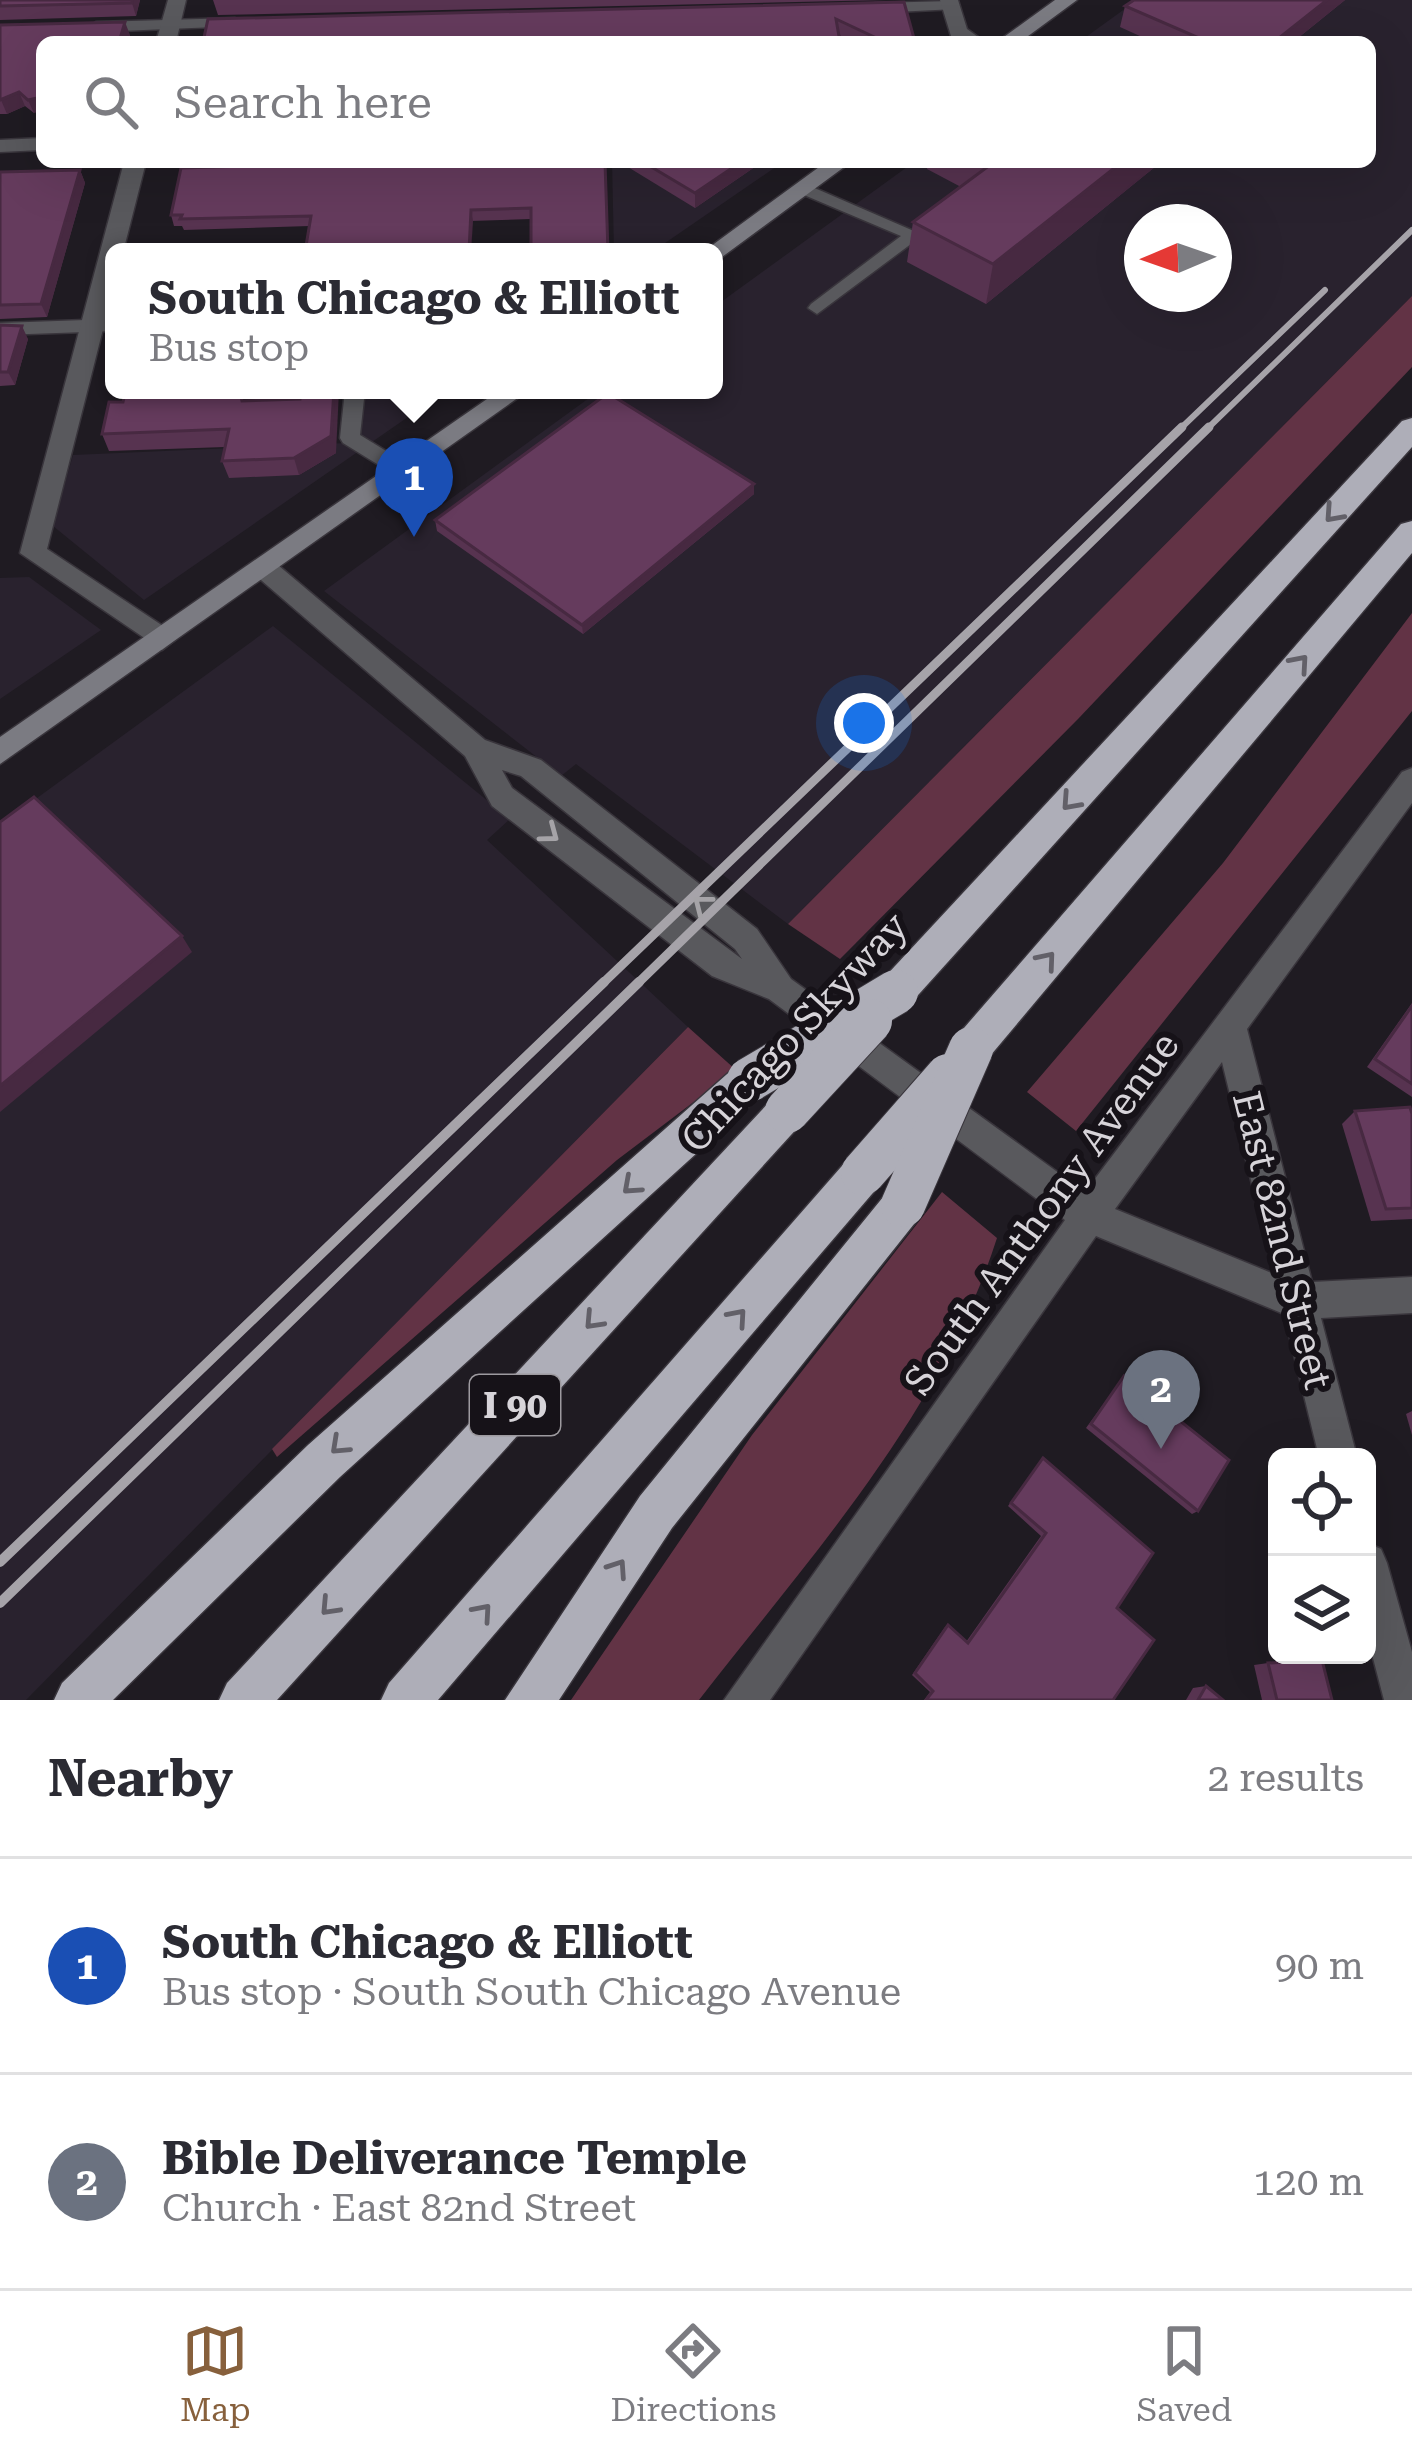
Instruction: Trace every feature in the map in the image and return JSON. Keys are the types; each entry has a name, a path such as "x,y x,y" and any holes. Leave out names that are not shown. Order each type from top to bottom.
{"highway":[{"name":"Chicago Skyway","path":"244,1700 1412,428"},
{"name":"I 90","path":"406,1700 1412,532"},
{"path":"80,1700 188,1588 360,1426 749,1080 896,992"},
{"path":"530,1700 656,1512 903,1205 971,1049"}],"main road":[{"path":"1015,36 1067,0"},
{"path":"723,246 831,168"},
{"path":"0,752 504,399"}],"street":[{"path":"168,33 177,0"},
{"path":"950,3 958,32 965,36"},
{"path":"0,146 36,144"},
{"path":"119,243 134,168"},
{"path":"103,326 32,553 162,639"},
{"path":"263,567 475,748 502,797 723,966 780,989 1089,1216 1295,1301 1412,1295"},
{"name":"South Anthony Avenue","path":"745,1700 1089,1216 1412,780"},
{"name":"East 82nd Street","path":"1229,1023 1336,1448"},
{"path":"1376,1595 1405,1700"}],"lane":[{"path":"850,9 950,3"},
{"path":"68,28 168,33 252,23"},
{"path":"803,188 914,235 817,308"},
{"path":"0,329 103,326"},
{"path":"354,399 350,438 402,470"}],"shaded area":[{"path":"1137,0 1412,0 1412,296 788,924 576,764 561,776 324,591 588,399 723,399 723,300 906,168 1376,168 1376,36 1087,36"},
{"path":"612,168 774,168 665,243 614,243"},
{"path":"1412,296 1412,367 1078,719 846,953 840,959 788,924"},
{"path":"354,399 434,399 144,600 53,526 73,455 347,443"},
{"path":"29,577 101,630 0,699 0,578"},
{"path":"1412,613 1412,711 1076,1131 1027,1092 1223,863"},
{"path":"273,626 510,819 487,840 688,1027 26,1700 0,1700 0,825"},
{"path":"688,1027 736,1070 617,1160 277,1457 272,1449"},
{"path":"942,1192 997,1238 973,1303 942,1364 869,1481 699,1700 571,1700 752,1435"}],"building":[{"path":"0,0 132,0 132,3 0,6"},
{"path":"1134,0 1327,0 1282,36 1194,36 1125,6"},
{"path":"904,2 913,36 872,36 836,19 839,36 204,36 208,19"},
{"path":"125,22 121,36 36,36 36,98 28,100 19,92 0,100 0,25"},
{"path":"181,168 605,168 608,243 531,243 531,208 471,210 469,243 306,243 311,216 180,219 182,215 171,215"},
{"path":"653,168 732,168 695,193"},
{"path":"986,168 1114,168 993,264 913,222"},
{"path":"80,170 41,304 0,305 0,172"},
{"path":"0,325 22,326 8,372 0,372"},
{"path":"333,399 331,436 294,458 222,461 229,429 102,434 109,402"},
{"path":"600,399 618,399 754,484 582,625 435,520"},
{"path":"34,797 182,936 0,1086 0,822"},
{"path":"1412,1006 1412,1084 1375,1059"},
{"path":"1410,1107 1412,1208 1386,1209 1355,1111"},
{"path":"1124,1376 1229,1460 1198,1511 1091,1424"},
{"path":"1043,1458 1153,1553 1117,1608 1154,1640 1113,1700 926,1700 933,1691 915,1673 948,1625 968,1643 1046,1533 1011,1503"},
{"path":"1268,1664 1323,1664 1332,1700 1277,1700"},
{"path":"1206,1686 1223,1700 1198,1700"}],"railway":[{"path":"1206,430 1412,230"},
{"path":"1179,430 1325,290"},
{"path":"601,985 1182,427"},
{"path":"636,985 1209,427"},
{"path":"0,1562 604,982"},
{"path":"0,1603 639,982"}],"place":[{"name":"South Chicago & Elliott","path":"414,537"},
{"name":"Bible Deliverance Temple","path":"1161,1449"}]}
